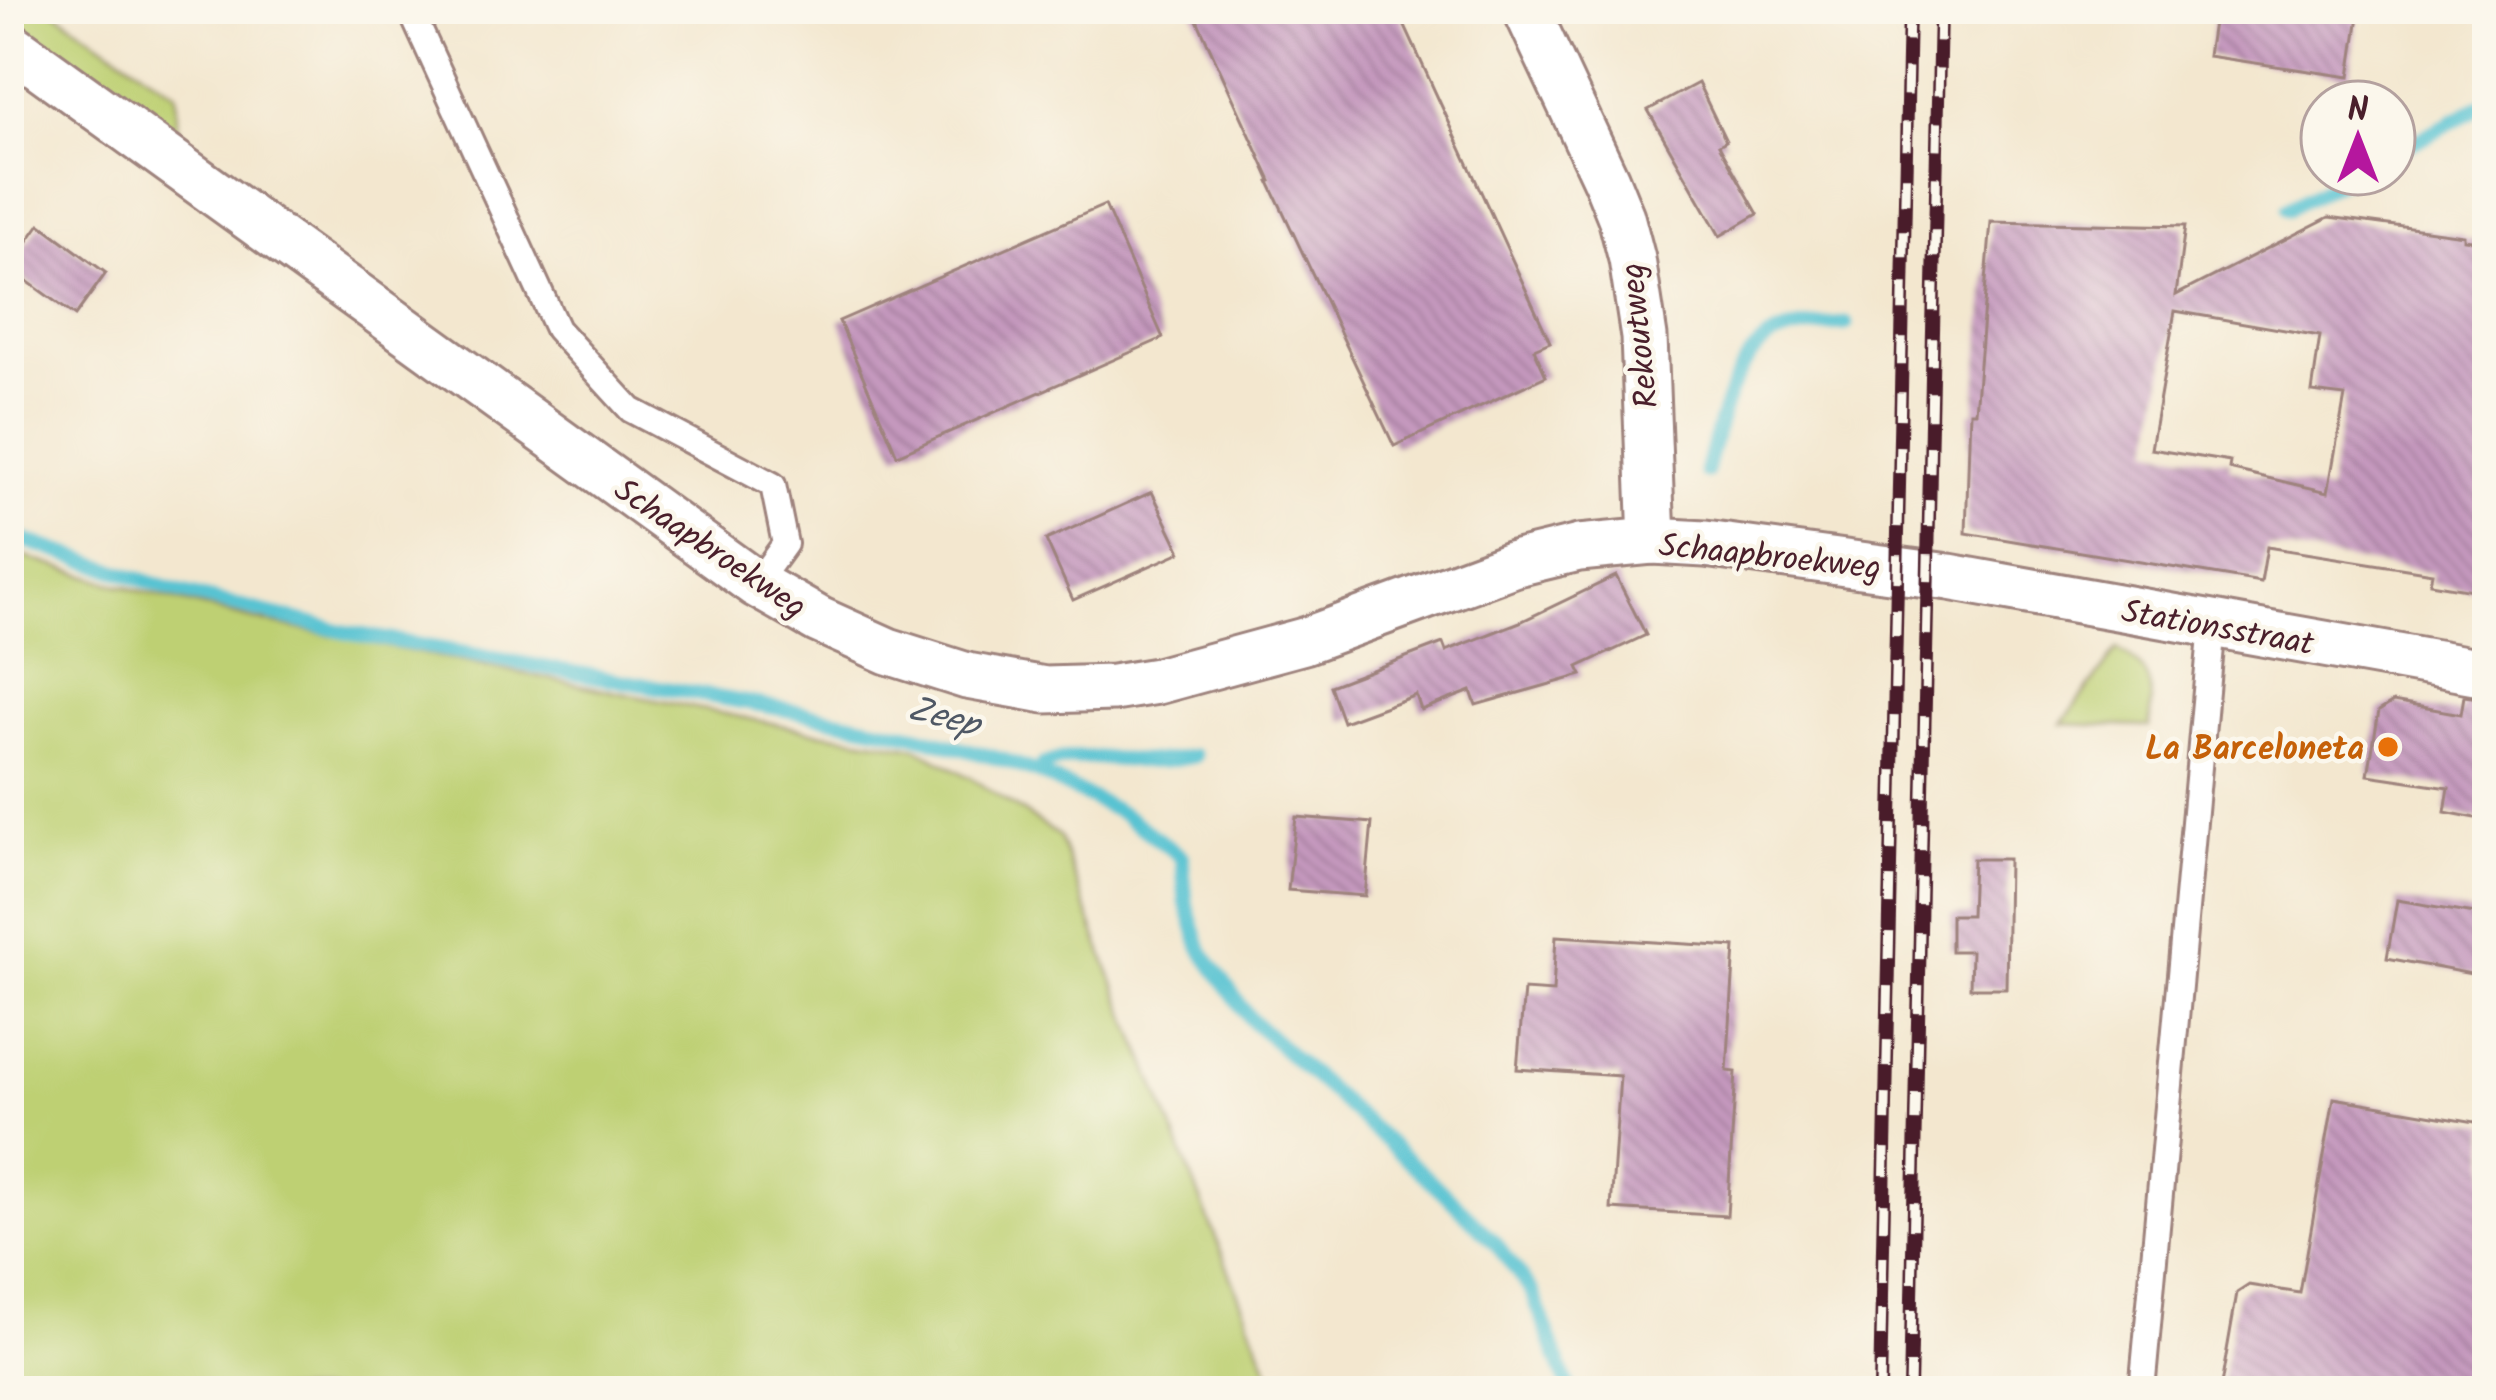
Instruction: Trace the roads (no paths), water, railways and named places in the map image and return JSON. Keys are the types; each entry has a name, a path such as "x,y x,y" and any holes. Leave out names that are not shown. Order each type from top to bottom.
{"street":[{"name":"Rekoutweg","path":"1526,9 1606,180 1632,259 1644,337 1652,541"},
{"name":"Schaapbroekweg","path":"9,44 756,584 888,652 967,676 1046,690 1082,691 1157,681 1304,641 1514,564 1615,544 1705,544 1949,577"},
{"name":"Stationsstraat","path":"1949,577 2487,673"}],"lane":[{"path":"410,9 556,328 631,410 773,485 784,544 756,584"},
{"path":"2142,1391 2212,625"}],"waterway":[{"path":"2418,139 2487,103"},
{"path":"2288,209 2308,198"},
{"path":"1706,472 1728,398 1757,348 1788,331 1846,324"},
{"name":"Zeep","path":"9,535 179,592 349,633 915,735 1039,773 1123,814 1182,857 1186,902 1202,951 1251,1020 1497,1245 1532,1292 1570,1391"},
{"path":"1039,773 1043,765 1073,758 1168,761 1194,756"}],"railway":[{"path":"1880,1391 1909,9"},
{"path":"1910,1391 1940,9"}],"place":[{"name":"La Barceloneta","path":"2388,747"}]}
